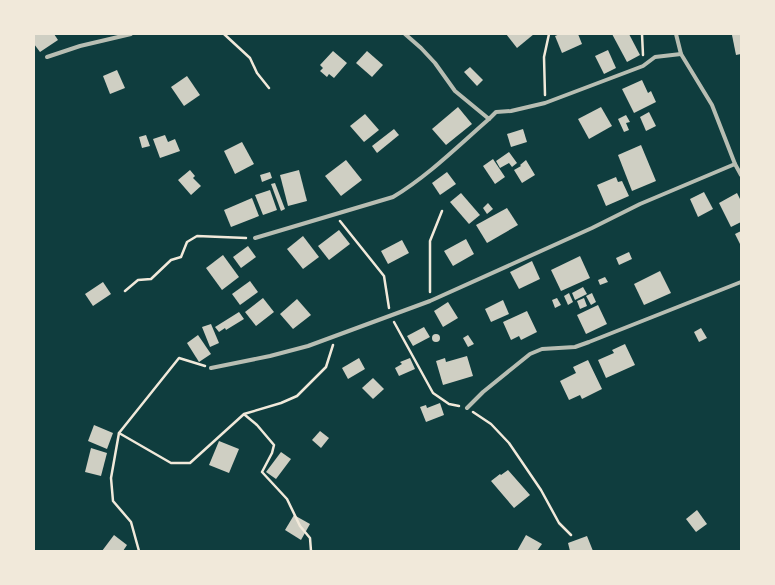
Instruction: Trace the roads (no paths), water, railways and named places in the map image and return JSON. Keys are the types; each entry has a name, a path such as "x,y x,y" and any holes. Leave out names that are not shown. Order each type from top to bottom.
{"street":[{"path":"47,57 80,46 131,34"},
{"path":"405,34 435,63 455,91 489,118"},
{"path":"676,34 681,54 712,105 735,164 741,175"},
{"path":"255,238 393,197 410,187 449,155 496,112 511,111 545,103 643,66 654,57 681,54"},
{"path":"211,368 308,346 391,316 592,228 640,204 735,164"},
{"path":"467,408 497,380 536,351 575,347 741,282"}]}
